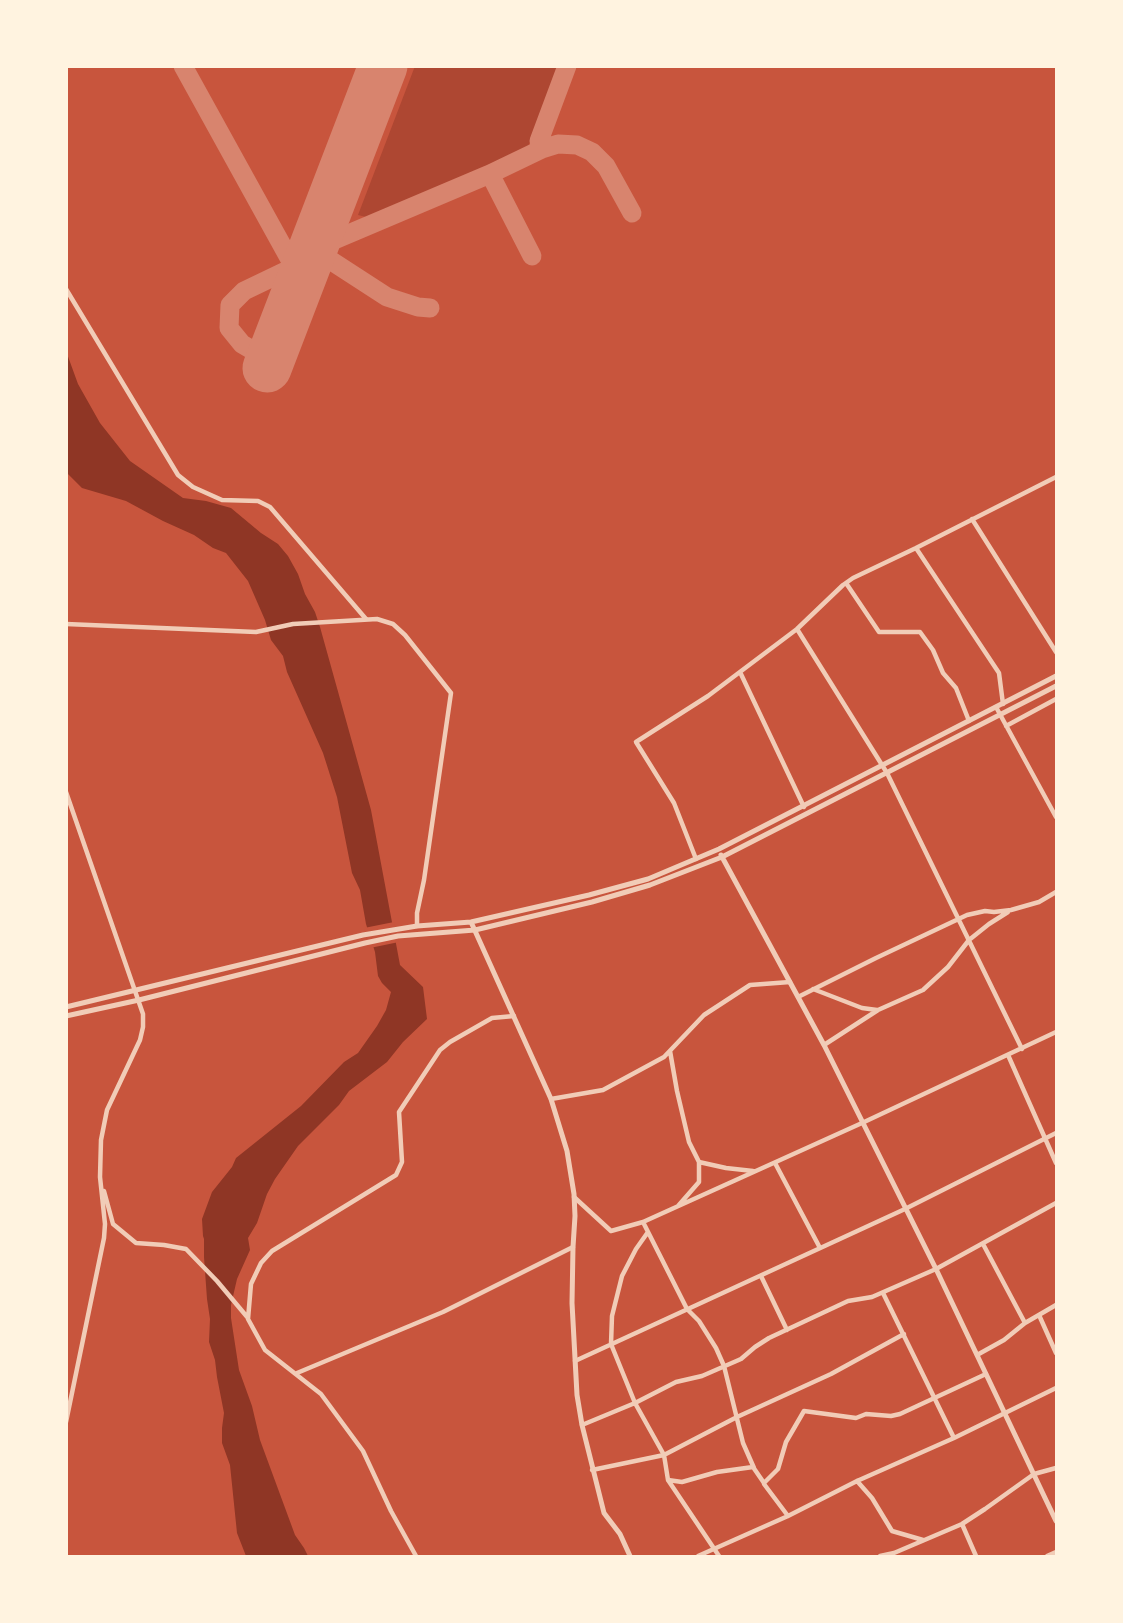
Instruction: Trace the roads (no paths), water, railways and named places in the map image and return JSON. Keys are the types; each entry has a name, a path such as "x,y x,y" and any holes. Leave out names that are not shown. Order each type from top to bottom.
{"street":[{"path":"66,289 178,475 193,487 222,500 258,501 270,507 366,619"},
{"path":"696,859 674,803 636,742 708,696 797,629 853,578 1056,477"},
{"path":"972,519 1056,653"},
{"path":"916,548 999,673 1000,715 1056,817"},
{"path":"846,583 879,632 920,632 933,650 943,673 956,688 969,721"},
{"path":"66,624 256,632 293,624 366,619 393,624 405,635 450,693 417,926"},
{"path":"797,629 887,773 1022,1049"},
{"path":"740,672 804,807"},
{"path":"66,1016 365,943 417,926 471,922 648,879 719,849 804,807 1056,676"},
{"path":"66,1007 363,935 475,930 650,886 722,857 1056,686"},
{"path":"1041,694 1047,704"},
{"path":"1006,726 1056,699"},
{"path":"66,792 143,1014 140,1040 107,1110 101,1140 100,1177 104,1238 66,1422"},
{"path":"719,849 824,1045 936,1269 1056,1521"},
{"path":"798,997 976,912 1011,910 1039,902 1056,892"},
{"path":"824,1045 878,1010 923,990 939,977 969,940 1011,910"},
{"path":"471,922 551,1099 567,1151 575,1216 572,1303 577,1395 592,1470 604,1513 620,1534 630,1556"},
{"path":"551,1099 603,1090 664,1057 704,1015 750,985 790,982"},
{"path":"813,989 862,1008 878,1010"},
{"path":"248,1319 251,1284 261,1263 272,1251 396,1175 402,1162 399,1112 440,1050 492,1018 514,1016"},
{"path":"574,1197 611,1231 643,1222 862,1124 1056,1032"},
{"path":"670,1050 689,1142 699,1162 699,1182 678,1207"},
{"path":"1008,1055 1056,1163"},
{"path":"575,1361 905,1209 1056,1133"},
{"path":"699,1162 756,1171"},
{"path":"775,1163 820,1248"},
{"path":"100,1177 113,1224 136,1244 186,1248 248,1319 265,1350 321,1394 363,1451 416,1556"},
{"path":"582,1425 676,1382 702,1376 741,1359 758,1345 848,1301 883,1293 936,1269 1056,1203"},
{"path":"643,1222 687,1309 710,1337 724,1366 743,1443 753,1467 788,1516"},
{"path":"648,1232 622,1276 612,1316 611,1344 635,1403 664,1455 668,1480 719,1556"},
{"path":"982,1244 1026,1323"},
{"path":"297,1373 443,1312 573,1247"},
{"path":"761,1276 787,1330"},
{"path":"883,1293 954,1438"},
{"path":"976,1355 1004,1340 1056,1305"},
{"path":"1039,1315 1056,1353"},
{"path":"592,1470 664,1455 737,1417 831,1374 904,1334"},
{"path":"753,1467 764,1483 769,1480 778,1469 786,1443 804,1411 856,1418 866,1414 891,1416 986,1374"},
{"path":"698,1556 1056,1388"},
{"path":"668,1480 682,1482 717,1472 753,1467"},
{"path":"880,1556 894,1553 962,1524 1034,1474 1056,1468"},
{"path":"857,1481 872,1497 892,1531 925,1540"},
{"path":"962,1524 976,1556"},
{"path":"1047,1556 1056,1552"}]}
